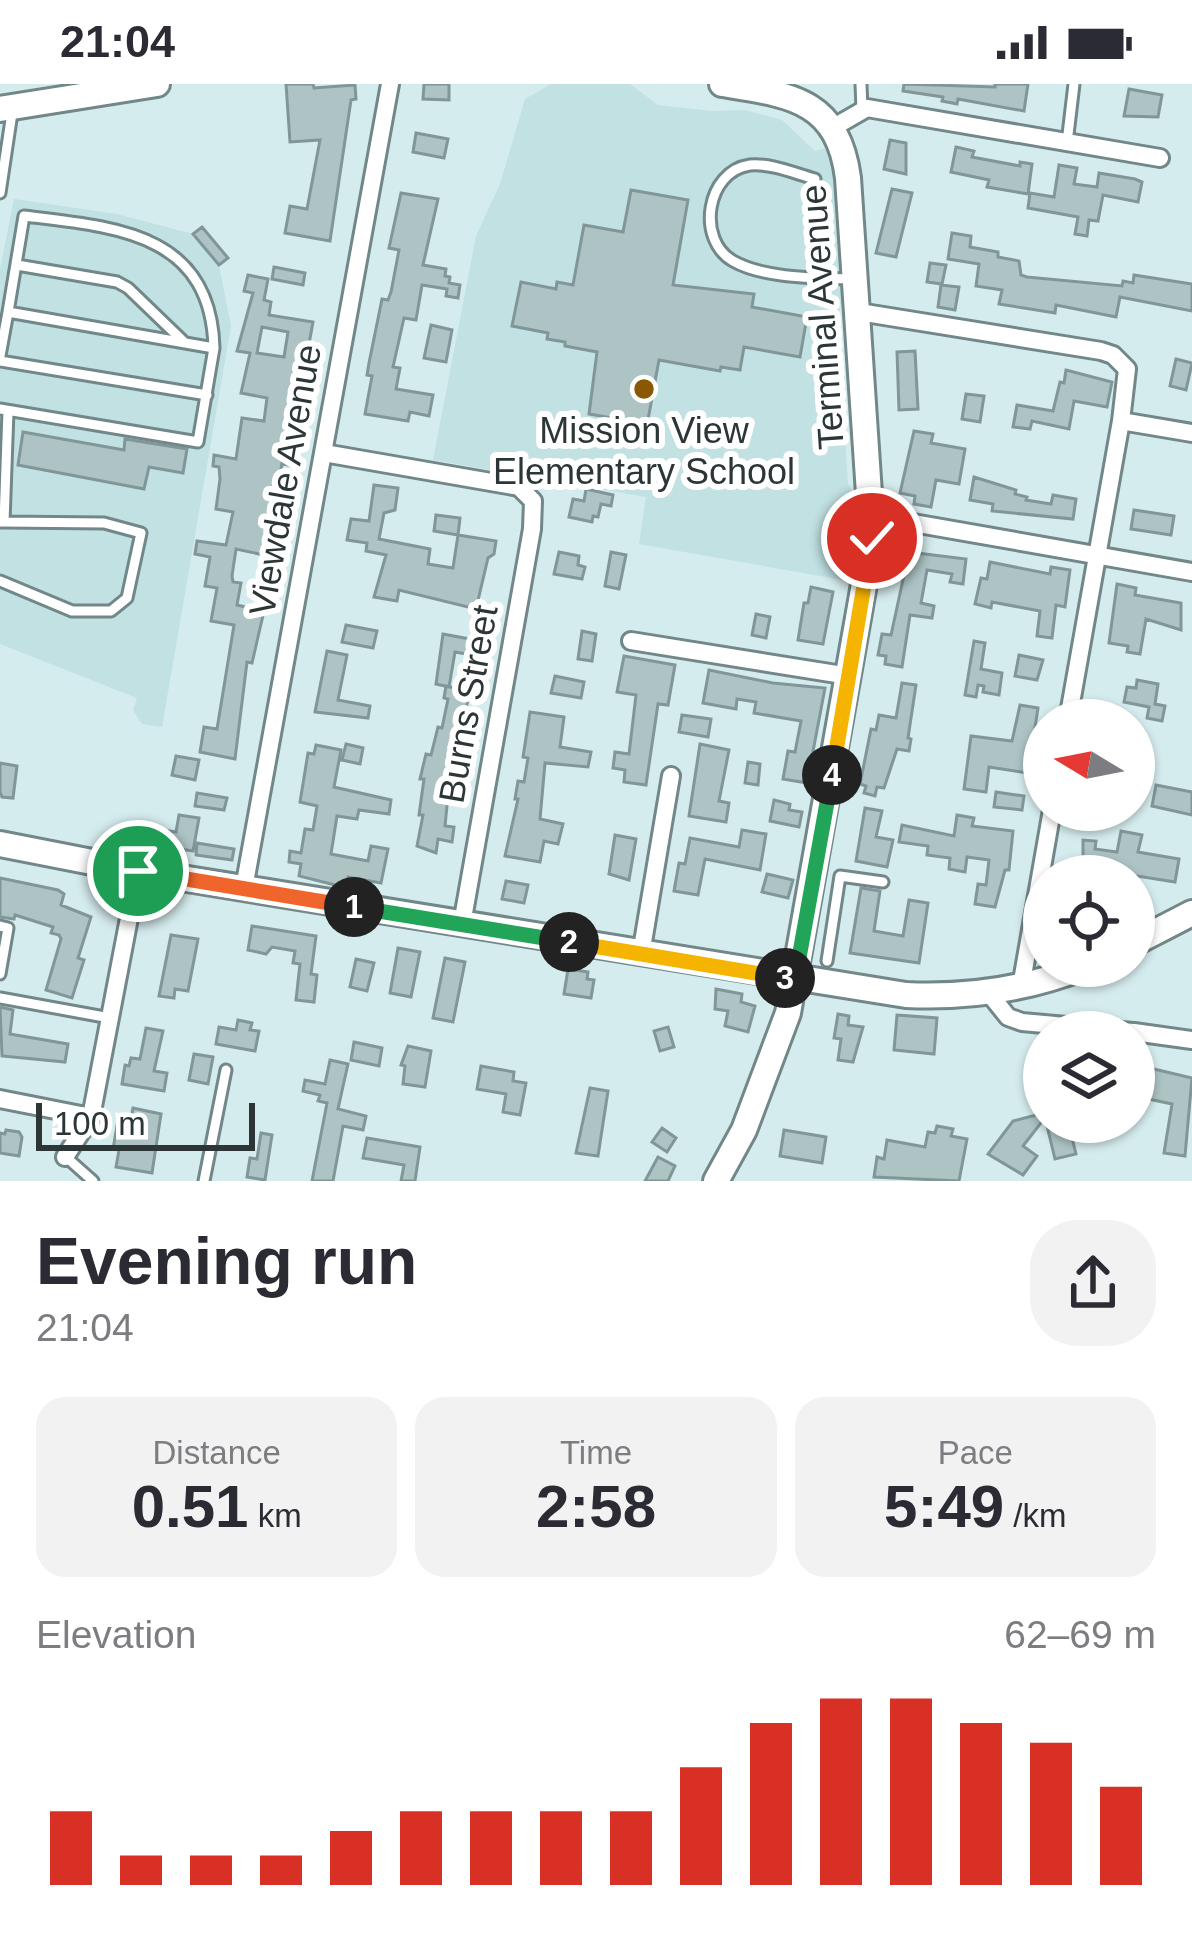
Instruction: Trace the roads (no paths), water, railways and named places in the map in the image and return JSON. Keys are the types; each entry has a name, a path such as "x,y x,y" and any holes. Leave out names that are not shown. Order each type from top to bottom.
{"main road":[{"path":"6,108 157,84"},
{"path":"722,84 789,97 808,105 834,127"},
{"name":"Terminal Avenue","path":"716,1181 757,1100 788,1012 850,676 873,516 845,154 834,127"},
{"path":"0,844 795,980 906,995 1021,987"},
{"path":"1155,932 1192,913"}],"street":[{"name":"Viewdale Avenue","path":"244,888 390,84"},
{"path":"834,127 862,110 881,110 1160,158"},
{"path":"859,312 1101,350 1123,362 1128,380 1072,699"},
{"path":"1121,421 1192,434"},
{"name":"Burns Street","path":"324,453 508,484 529,495 534,510 462,924"},
{"path":"873,516 1192,572"},
{"path":"631,641 850,676"},
{"path":"641,954 671,776"},
{"path":"1021,987 1048,831"},
{"path":"65,1156 91,1117 138,871"},
{"path":"988,992 1008,1017 1023,1022"},
{"path":"1155,1035 1192,1040"},
{"path":"0,1099 91,1117"}],"lane":[{"path":"860,84 862,110"},
{"path":"1067,142 1074,84"},
{"path":"0,193 6,108"},
{"path":"815,179 765,166 739,169 718,188 709,220 713,236 727,258 744,267 856,279"},
{"path":"0,581 72,610 111,611 127,598 141,533 104,523 2,522 9,461 4,410 198,442 207,395 214,348 209,301 181,263 150,239 92,224 24,216 0,359 207,395"},
{"path":"16,265 117,282 184,343"},
{"path":"8,312 214,348"},
{"path":"827,962 840,876 883,882"},
{"path":"809,898 836,903"},
{"path":"0,926 8,928 0,974"},
{"path":"0,998 110,1018"},
{"path":"204,1181 226,1070"},
{"path":"65,1156 93,1181"}],"place":[{"name":"Mission View Elementary School","path":"644,389"}]}
